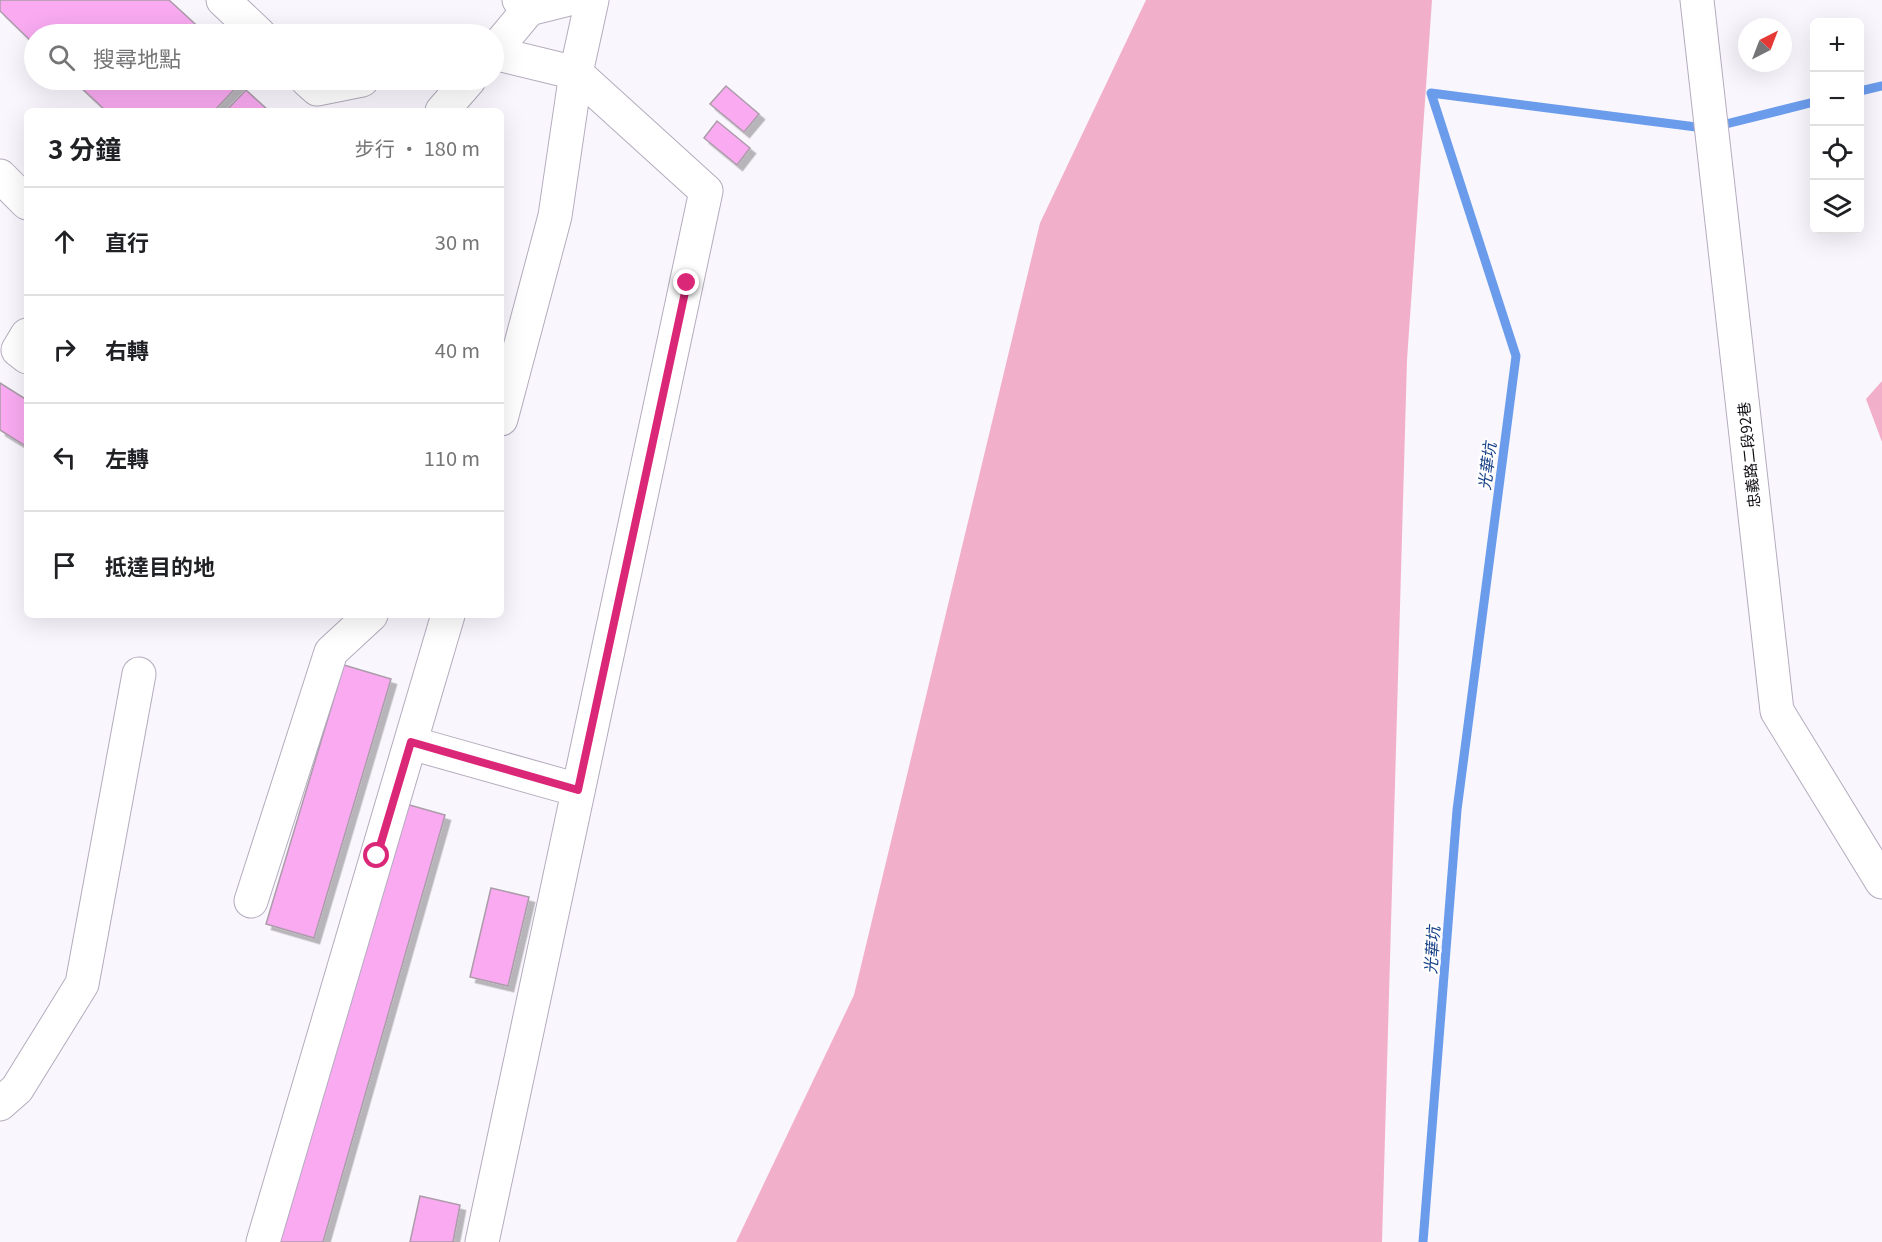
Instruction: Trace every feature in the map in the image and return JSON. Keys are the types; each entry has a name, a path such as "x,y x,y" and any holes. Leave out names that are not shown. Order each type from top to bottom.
{"street":[{"path":"223,0 249,24"},
{"path":"504,36 524,5 564,0"},
{"path":"504,408 555,216 576,73 592,0"},
{"name":"忠義路二段92巷","path":"1697,0 1777,711 1882,882"},
{"path":"482,1242 706,191 576,73 504,55"},
{"path":"445,108 460,90"},
{"path":"0,176 24,200"},
{"path":"24,339 18,350 24,355"},
{"path":"251,901 331,652 368,618"},
{"path":"263,1242 447,618"},
{"path":"0,1104 17,1089 82,984 139,674"},
{"path":"411,742 578,790"}],"shaded area":[{"path":"1146,0 1432,0 1407,360 1382,1242 736,1242 854,995 1040,223"},
{"path":"1882,381 1882,442 1866,399"}],"building":[{"path":"0,0 169,0 195,24 24,24 24,34 0,11"},
{"path":"726,86 759,114 744,132 710,104"},
{"path":"84,90 234,90 217,108 103,108"},
{"path":"246,90 266,108 229,108"},
{"path":"717,121 750,148 737,165 704,138"},
{"path":"0,383 24,398 24,445 0,430"},
{"path":"344,665 391,679 314,938 266,924"},
{"path":"399,802 445,815 323,1242 274,1242"},
{"path":"491,888 529,897 508,986 470,977"},
{"path":"420,1196 460,1205 453,1242 410,1242"}],"waterway":[{"name":"光華坑","path":"1864,90 1882,86"},
{"name":"光華坑","path":"1423,1242 1457,810 1516,356 1431,93 1704,128"},
{"name":"光華坑","path":"1718,126 1810,103"}],"route":[{"path":"377,856 411,742 578,790 687,283"}]}
